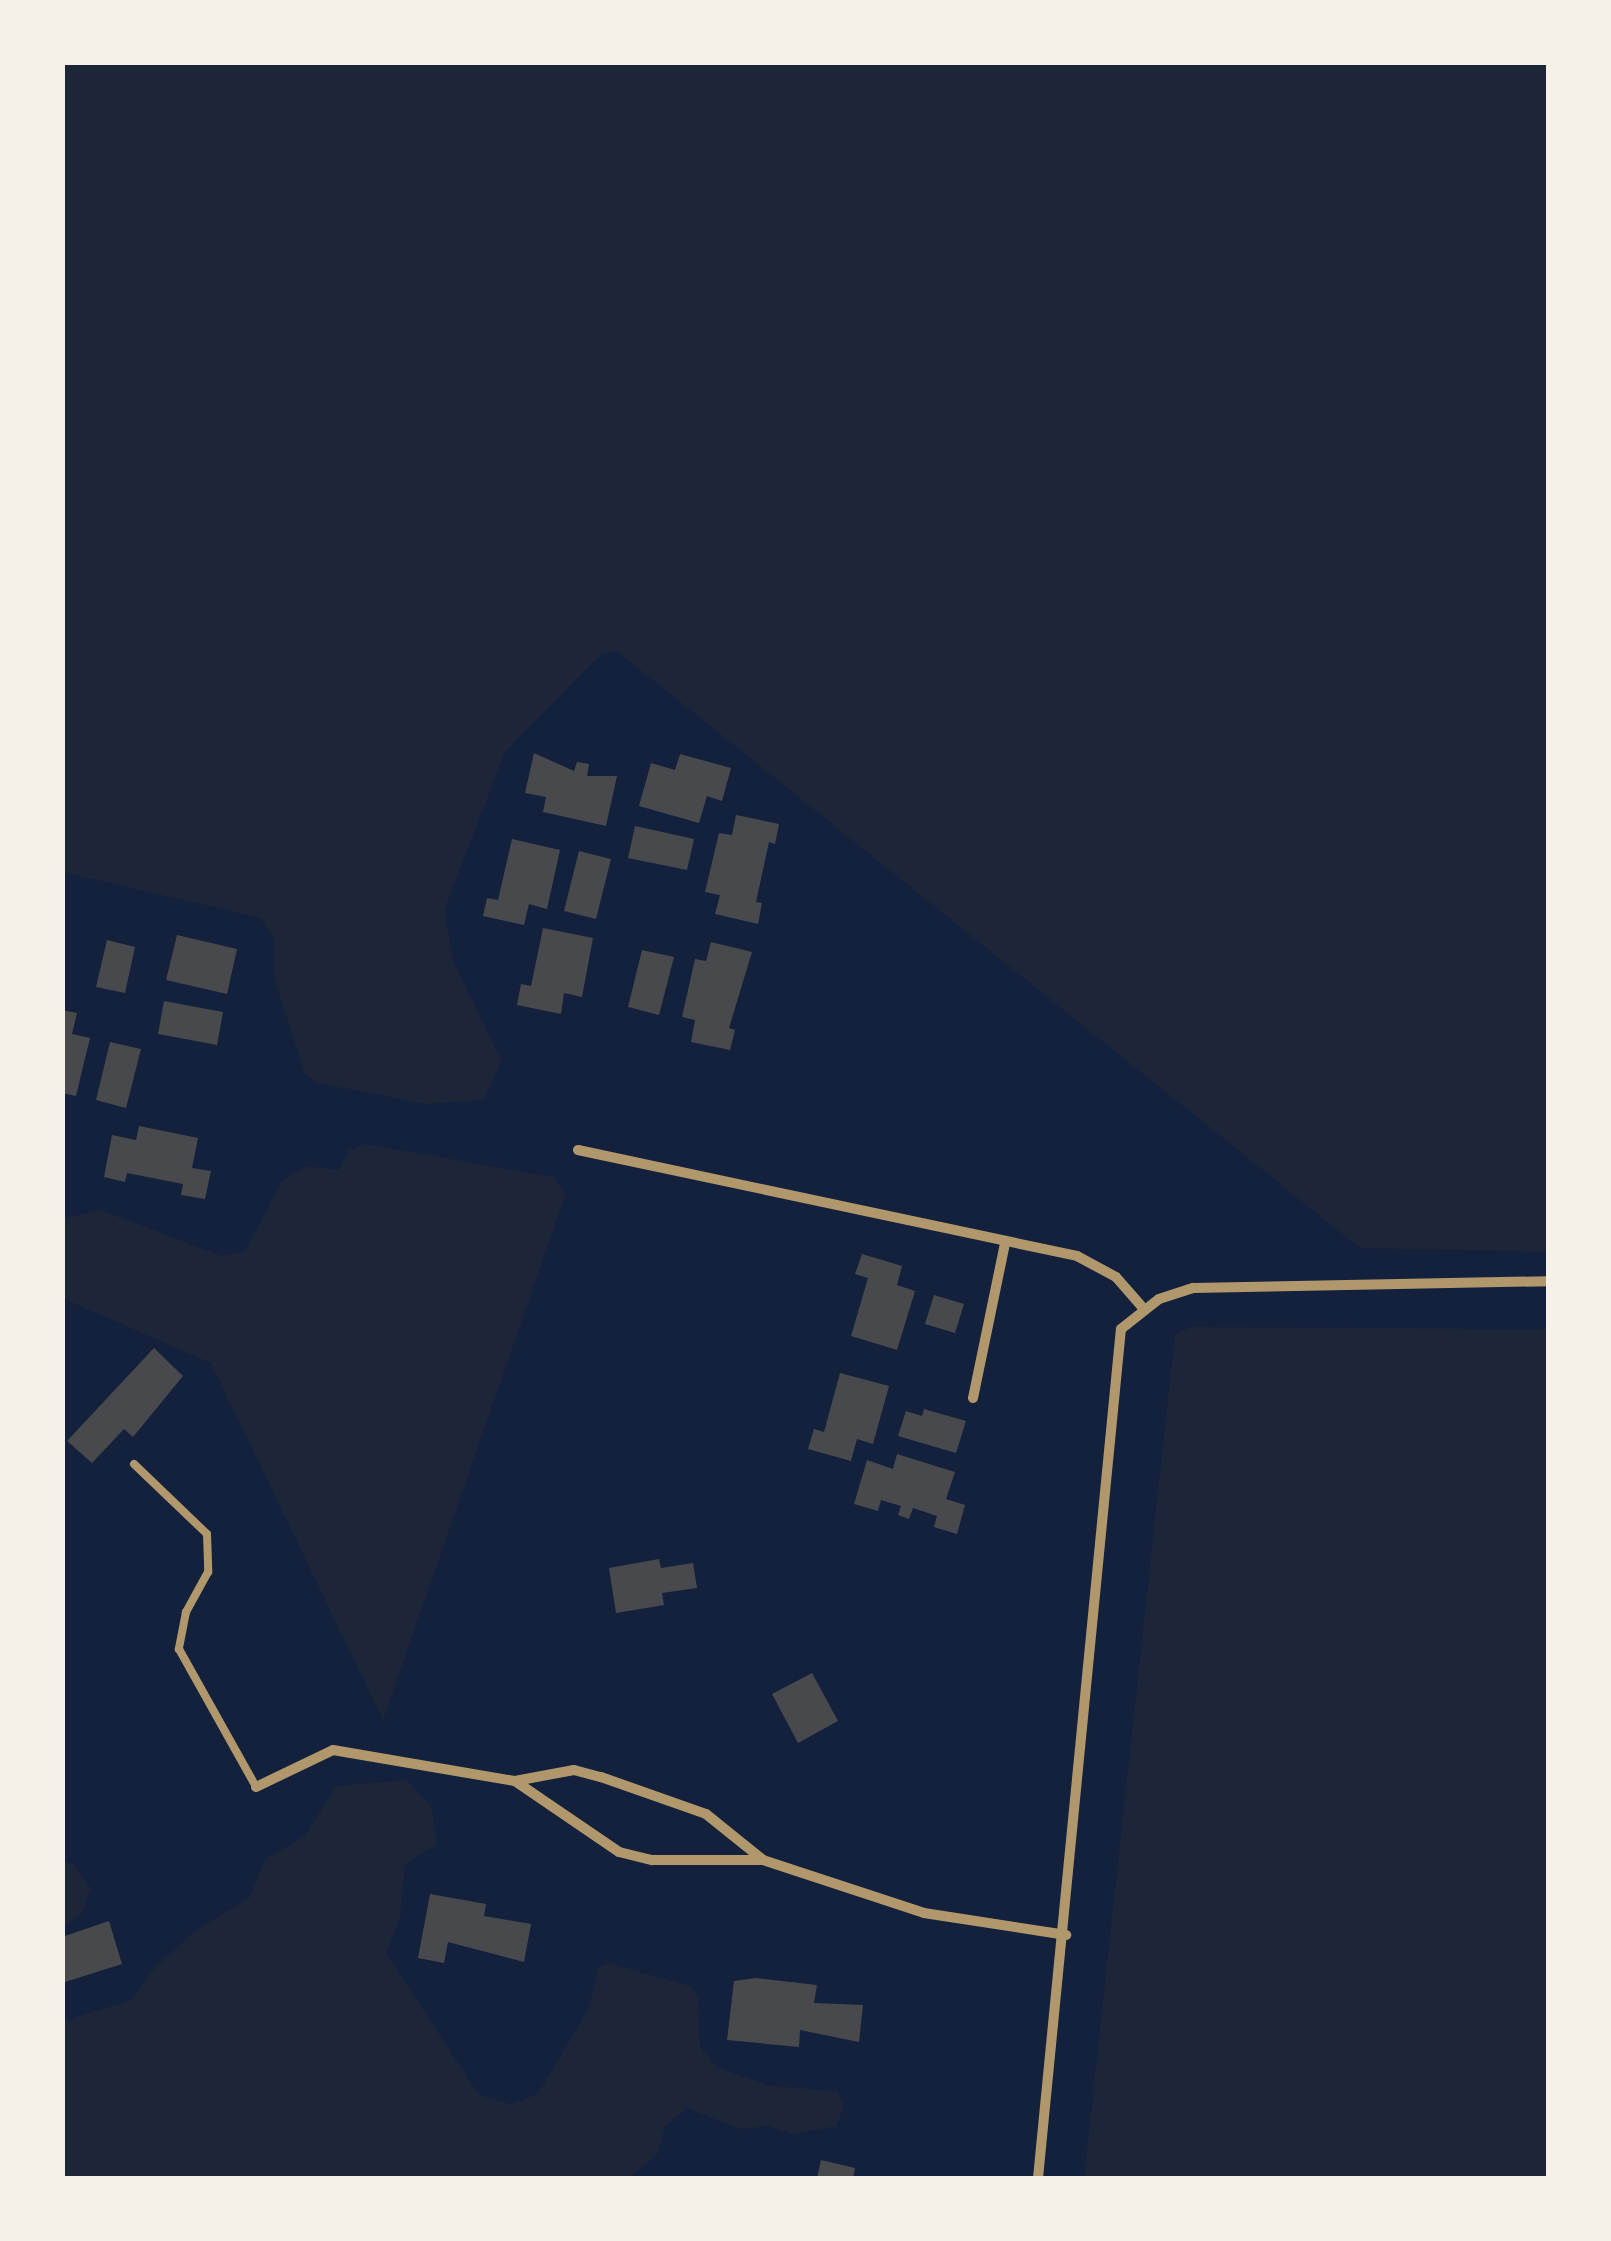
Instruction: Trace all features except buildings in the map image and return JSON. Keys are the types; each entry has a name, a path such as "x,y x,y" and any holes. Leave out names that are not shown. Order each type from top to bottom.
{"street":[{"path":"578,1150 1077,1256 1104,1269 1143,1308"},
{"path":"972,1398 1005,1243"},
{"path":"1038,2178 1066,1935 1121,1329 1143,1308 1192,1288 1548,1281"},
{"path":"256,1788 333,1750 515,1781 574,1770 602,1776 706,1814 763,1860"},
{"path":"515,1781 618,1852 652,1860 763,1860 924,1913 1066,1935"}],"lane":[{"path":"134,1464 207,1534 208,1572 186,1612 179,1649 256,1788"}],"shaded area":[{"path":"63,62 1548,63 1548,1252 1360,1248 617,651 601,654 505,752 444,910 453,960 501,1061 484,1100 427,1104 318,1083 305,1073 275,981 275,939 260,918 63,872"},
{"path":"365,1144 553,1177 566,1193 383,1720 211,1363 62,1298 63,1219 100,1210 222,1256 245,1251 282,1181 306,1166 339,1170 349,1150"},
{"path":"1191,1327 1548,1329 1548,2178 1084,2178 1175,1334"},
{"path":"406,1780 431,1806 437,1844 405,1864 400,1917 386,1953 479,2095 511,2104 538,2094 589,2008 598,1968 608,1963 690,1986 698,1997 700,2047 718,2068 771,2086 838,2091 844,2107 836,2126 792,2134 769,2126 740,2129 687,2108 665,2126 658,2153 630,2178 63,2178 63,2021 132,2000 152,1971 196,1930 249,1898 266,1859 305,1836 336,1786"},
{"path":"63,1862 74,1864 91,1889 82,1913 63,1927"}]}
